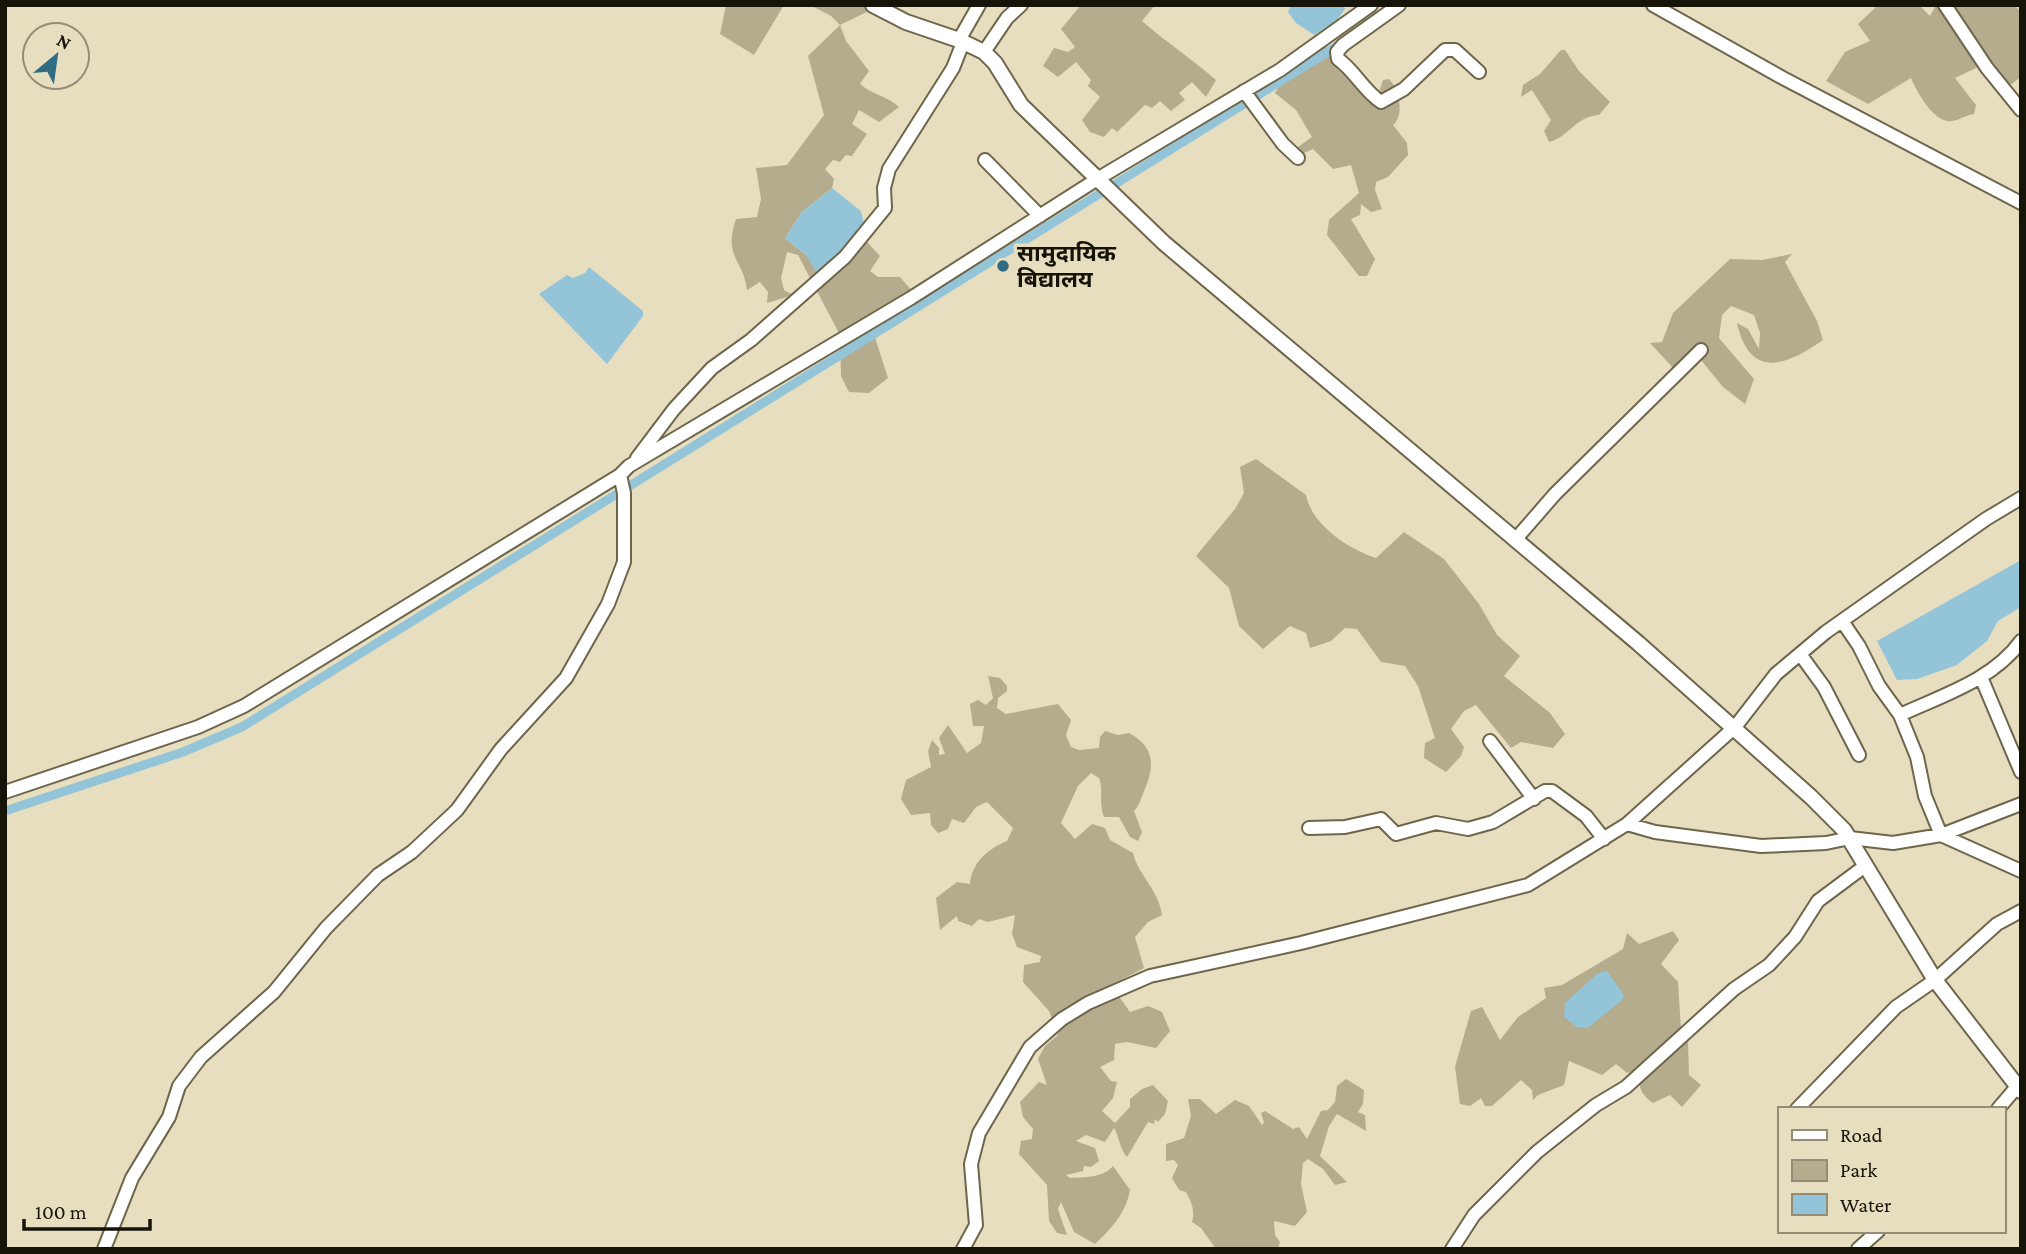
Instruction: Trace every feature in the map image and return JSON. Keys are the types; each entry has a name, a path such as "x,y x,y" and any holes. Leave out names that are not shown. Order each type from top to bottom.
{"main road":[{"path":"873,5 906,22 960,40 984,52 995,62 1021,105 1164,243 1735,727 1811,797 1850,838 1935,980 2020,1086"}],"street":[{"path":"104,1249 132,1178 169,1116 178,1086 201,1057 274,992 326,928 378,875 412,852 457,810 500,749 566,678 608,604 624,562 624,479 674,409 712,368 751,340 834,266 885,208 884,188 889,169 953,68 962,45 960,40 979,5"},
{"path":"984,52 1007,18 1021,5"},
{"path":"5,792 198,727 244,706 624,479 1040,216 1106,185 1250,98 1280,70 1371,5"},
{"path":"1399,5 1337,52 1338,59 1352,69 1371,95 1381,102 1404,89 1445,50 1455,50 1479,72"},
{"path":"1653,5 1781,78 2021,204"},
{"path":"1945,5 1987,68 2021,110"},
{"path":"1250,98 1283,144 1298,158"},
{"path":"985,160 1040,216"},
{"path":"1515,540 1555,494 1701,350"},
{"path":"963,1249 976,1225 971,1164 979,1133 1001,1091 1030,1047 1062,1019 1088,1003 1150,976 1301,943 1528,886 1627,824 1735,727 1776,674 1800,653 1986,519 2021,498"},
{"path":"1842,621 1859,646 1879,687 1900,715 1917,757 1925,796 1941,835 2021,871"},
{"path":"1900,715 1981,677 2009,657 2021,641"},
{"path":"1800,653 1824,687 1859,755"},
{"path":"1981,677 2021,772"},
{"path":"1490,741 1534,799"},
{"path":"1309,828 1345,827 1381,819 1395,834 1436,823 1468,829 1493,822 1545,791 1552,791 1586,816 1604,839"},
{"path":"1627,824 1655,832 1761,846 1826,843 1850,838 1894,843 1941,835 2021,804"},
{"path":"1452,1249 1474,1215 1537,1152 1596,1105 1626,1087 1734,989 1769,965 1795,937 1818,901 1865,866"},
{"path":"1799,1107 1896,1007 1935,980 1986,932 2021,911"},
{"path":"2000,1107 2020,1086"},
{"path":"1858,1249 1873,1233"}],"green space":[{"path":"726,5 784,5 754,55 720,34"},
{"path":"810,5 881,5 840,25 831,16"},
{"path":"1081,5 1155,5 1142,21 1216,80 1206,97 1192,82 1179,93 1185,100 1171,111 1160,101 1152,108 1145,105 1117,132 1112,128 1104,137 1090,132 1082,120 1100,97 1088,86 1091,80 1076,62 1058,77 1043,66 1054,48 1068,52 1075,47 1061,29"},
{"path":"1878,5 1919,5 1930,16 1936,5 2014,5 2021,12 2021,77 2009,86 1985,55 1976,68 1955,78 1976,105 1974,114 1952,121 1945,121 1933,112 1922,99 1911,78 1868,104 1826,81 1845,52 1870,41 1858,24"},
{"path":"840,25 846,41 869,71 860,84 899,107 879,122 859,110 852,124 867,134 852,156 846,155 840,162 833,160 825,169 834,179 832,188 802,212 785,238 806,255 839,258 864,224 867,242 880,256 870,271 878,277 900,277 913,292 899,302 872,314 871,325 888,378 869,393 849,392 841,376 840,335 798,255 787,252 781,278 784,290 793,295 767,303 768,292 760,282 747,290 732,242 736,219 757,217 761,199 756,168 787,165 824,115 808,56"},
{"path":"1314,35 1349,71 1366,97 1379,92 1383,80 1389,79 1398,95 1399,115 1393,125 1407,143 1408,155 1388,177 1376,182 1375,190 1382,209 1371,212 1361,204 1360,215 1351,219 1375,259 1367,276 1359,276 1327,235 1329,220 1359,193 1351,165 1333,169 1313,149 1300,155 1295,149 1312,137 1296,110 1275,93 1287,71 1316,42"},
{"path":"1561,50 1565,50 1579,71 1610,102 1599,115 1584,119 1563,136 1549,142 1544,131 1551,120 1532,90 1521,97 1523,85 1540,74"},
{"path":"1792,254 1785,262 1817,321 1823,340 1783,361 1771,363 1760,360 1743,341 1737,323 1748,329 1759,349 1760,333 1754,315 1731,306 1722,315 1719,338 1754,379 1745,404 1723,387 1701,360 1706,353 1675,370 1650,343 1662,342 1673,313 1730,259 1762,260"},
{"path":"1256,459 1306,495 1323,526 1354,549 1376,558 1404,532 1444,559 1479,604 1497,635 1520,656 1504,676 1550,713 1565,734 1553,748 1521,742 1511,748 1476,705 1464,711 1451,729 1464,747 1461,756 1446,772 1424,758 1425,743 1435,738 1418,686 1405,666 1381,662 1357,629 1345,628 1331,641 1310,648 1306,633 1290,626 1263,649 1239,626 1229,588 1196,556 1235,509 1244,493 1240,467"},
{"path":"988,676 1000,678 1007,686 1007,691 998,698 997,708 1006,714 1058,704 1071,720 1066,735 1071,747 1079,750 1099,748 1100,737 1105,731 1118,735 1129,733 1144,744 1150,758 1148,782 1134,811 1142,832 1138,841 1130,837 1119,817 1104,817 1099,778 1091,773 1078,786 1061,823 1075,839 1092,824 1105,828 1110,840 1133,853 1157,898 1162,915 1148,922 1135,937 1144,968 1111,985 1130,1012 1148,1006 1162,1012 1170,1031 1156,1048 1127,1042 1115,1044 1114,1060 1100,1067 1111,1081 1117,1082 1113,1098 1102,1111 1115,1123 1130,1107 1130,1099 1142,1089 1153,1085 1168,1101 1165,1114 1158,1122 1155,1119 1154,1124 1148,1122 1127,1157 1114,1128 1105,1142 1086,1135 1076,1141 1095,1148 1099,1161 1091,1167 1084,1166 1083,1171 1066,1175 1070,1178 1093,1176 1104,1173 1113,1166 1130,1190 1121,1213 1095,1244 1074,1232 1061,1202 1058,1209 1067,1235 1057,1233 1049,1221 1047,1185 1019,1154 1021,1141 1032,1139 1033,1129 1023,1117 1020,1102 1039,1082 1047,1085 1038,1059 1045,1046 1058,1035 1049,1011 1023,982 1024,965 1040,962 1041,956 1017,947 1012,934 1015,915 988,922 979,919 972,926 958,921 957,916 940,930 936,898 957,882 970,884 978,863 987,852 1007,841 1013,828 987,802 976,807 964,823 952,819 948,829 938,833 931,825 930,813 911,815 901,799 906,780 931,767 928,751 932,740 939,748 939,755 945,754 939,738 948,725 967,753 981,743 984,726 973,726 970,704 978,700 986,705 993,698"},
{"path":"1673,931 1679,940 1661,964 1678,982 1681,1029 1688,1041 1689,1075 1701,1085 1682,1107 1670,1095 1653,1103 1649,1100 1641,1089 1637,1071 1627,1073 1616,1064 1602,1075 1569,1061 1564,1085 1538,1095 1533,1100 1532,1090 1521,1080 1492,1106 1485,1106 1481,1098 1470,1106 1460,1104 1455,1067 1471,1011 1482,1007 1500,1040 1518,1017 1546,998 1544,988 1562,985 1623,949 1627,933 1639,944"},
{"path":"1346,1079 1364,1090 1363,1104 1358,1112 1365,1115 1366,1131 1337,1114 1329,1126 1320,1156 1347,1182 1335,1185 1323,1169 1308,1159 1303,1163 1301,1184 1307,1212 1295,1226 1274,1221 1275,1235 1280,1242 1278,1249 1216,1249 1201,1228 1192,1222 1190,1200 1186,1192 1179,1190 1172,1178 1178,1165 1174,1160 1166,1161 1166,1144 1184,1138 1191,1116 1188,1099 1200,1099 1216,1114 1235,1100 1249,1106 1262,1125 1264,1122 1261,1113 1265,1111 1293,1129 1299,1127 1307,1139 1321,1111 1328,1110 1335,1102 1337,1086"}],"water":[{"path":"1291,5 1343,5 1345,9 1337,20 1314,35 1296,23 1288,12"},
{"path":"832,188 861,211 864,224 839,258 817,273 806,255 785,238 802,212"},
{"path":"589,267 643,311 643,316 607,364 539,294 567,275 573,278 585,273"},
{"path":"2021,560 2021,607 1998,621 1987,641 1957,665 1917,679 1897,680 1877,641"},
{"path":"1607,971 1624,995 1622,1000 1588,1028 1577,1027 1564,1017 1565,1003 1598,973"}],"waterway":[{"path":"5,811 183,752 242,727 1342,43"}],"place":[{"name":"सामुदायिक बिद्यालय","path":"1003,266"}]}
